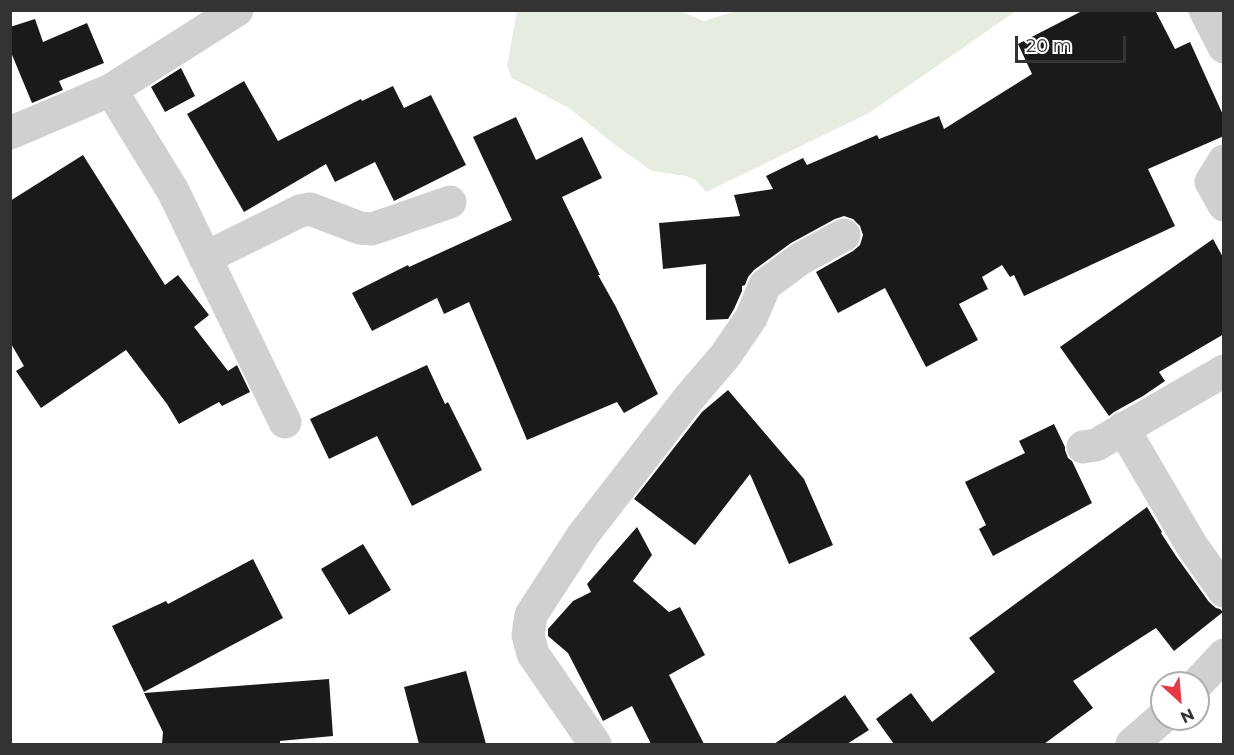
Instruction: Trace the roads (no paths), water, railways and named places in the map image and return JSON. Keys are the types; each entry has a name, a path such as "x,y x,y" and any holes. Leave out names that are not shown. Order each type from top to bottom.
{"street":[{"path":"10,133 111,90 237,10"},
{"path":"1205,10 1224,47"},
{"path":"111,90 173,191 285,422"},
{"path":"1224,161 1211,182 1224,205"},
{"path":"205,258 300,211 310,209 360,228 372,229 450,202"},
{"path":"595,744 533,654 528,634 531,615 583,535 689,398 726,356 751,318 765,285 800,259 844,235"},
{"path":"1083,447 1095,444 1224,371"},
{"path":"1124,428 1192,546 1224,591"},
{"path":"1210,681 1224,655"},
{"path":"1132,744 1150,728"}]}
